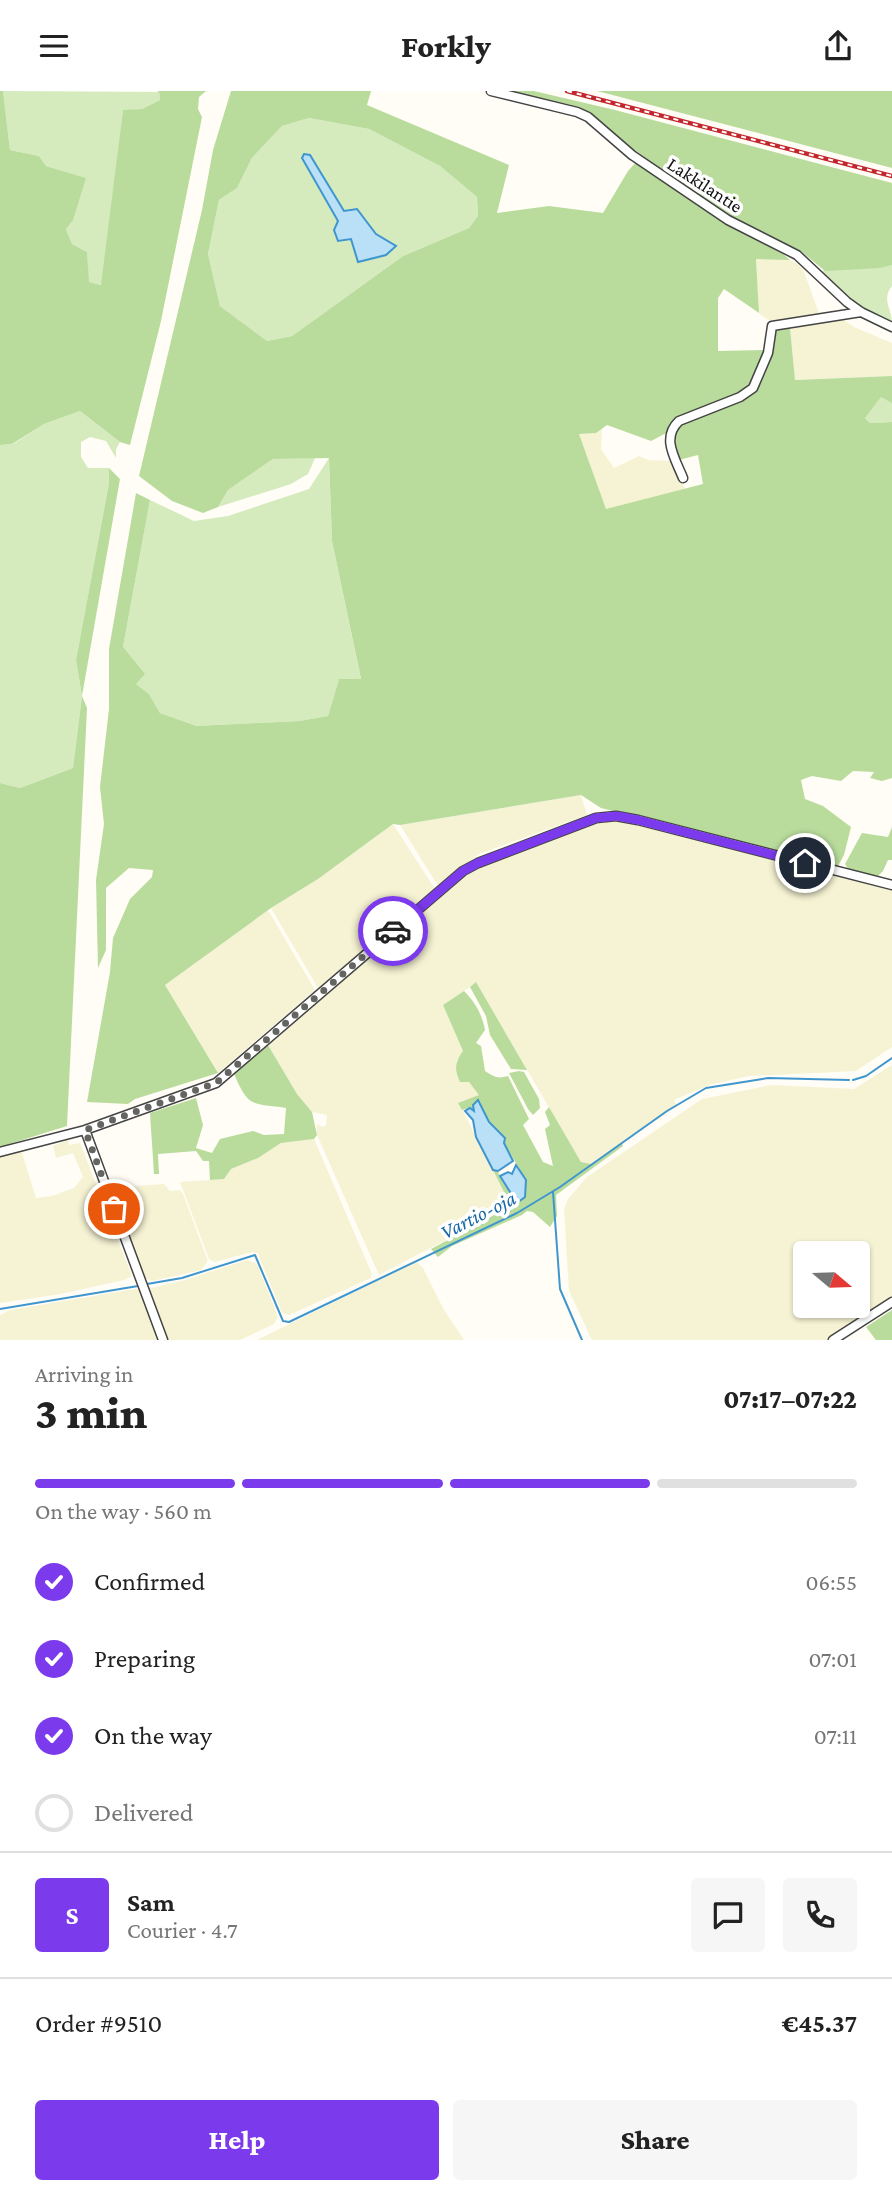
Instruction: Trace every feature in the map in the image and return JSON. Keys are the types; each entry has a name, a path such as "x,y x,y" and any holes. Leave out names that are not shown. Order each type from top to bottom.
{"street":[{"name":"Lakkilantie","path":"492,91 588,117 632,156 728,220 797,255 834,291 861,312 892,327"},
{"path":"683,478 670,444 669,434 673,427 684,418 740,397 753,388 768,353 772,326 861,312"},
{"path":"0,1152 85,1130 216,1083 463,871 589,820 617,816 638,820 892,885"},
{"path":"85,1130 163,1340"},
{"path":"833,1340 892,1302"}],"shaded area":[{"path":"756,258 790,260 803,269 819,313 772,322 761,315"},
{"path":"841,318 854,327 892,343 892,376 795,380 790,328"},
{"path":"602,429 601,449 614,468 639,456 648,460 675,461 685,489 606,510 579,434 596,433"},
{"path":"581,795 587,815 479,854 438,886 400,825"},
{"path":"621,820 892,889 892,1047 856,1071 749,1076 709,1085 674,1100 677,1106 590,1164 581,1162 476,983 443,1005 463,1051 456,1062 480,1095 459,1103 511,1206 379,1275 317,1135 317,1124 323,1127 326,1125 327,1115 312,1112 297,1094 268,1045 462,878 492,861 589,823"},
{"path":"393,824 435,889 318,988 271,908 318,879"},
{"path":"268,910 315,990 218,1073 165,985"},
{"path":"892,1065 892,1297 870,1312 870,1241 793,1241 793,1318 861,1318 828,1340 592,1340 569,1291 564,1209 568,1199 587,1177 702,1099 771,1085 854,1089"},
{"path":"314,1139 372,1274 371,1278 289,1315 282,1313 258,1254 253,1252 214,1262 209,1259 180,1182 224,1179 231,1169 258,1158 281,1143"},
{"path":"68,1140 69,1145 80,1143 132,1276 61,1294 0,1303 0,1157 22,1153 36,1198 52,1196 74,1188 83,1177 73,1153 56,1158 53,1146"},
{"path":"164,1184 170,1191 180,1190 183,1194 208,1261 201,1270 152,1281 143,1277 113,1193 120,1187"},
{"path":"247,1260 257,1264 278,1317 274,1324 240,1340 165,1340 147,1289"},
{"path":"416,1262 423,1268 444,1310 464,1340 257,1340"},
{"path":"141,1289 160,1340 0,1340 0,1315 10,1310"}],"green space":[{"path":"0,91 3,91 10,150 39,156 46,166 86,178 73,220 66,229 72,244 87,252 89,282 101,285 123,110 142,109 160,100 157,91 206,91 199,97 198,109 202,117 161,321 130,445 120,442 80,411 44,424 12,444 0,445"},
{"path":"3,91 159,92 160,100 142,109 123,111 102,285 88,282 87,252 72,244 66,229 85,178 46,166 39,156 10,150"},
{"path":"231,91 371,91 367,105 509,165 497,213 549,206 603,213 637,161 726,223 790,260 756,259 759,313 724,289 718,298 718,351 769,350 775,328 790,328 795,380 892,376 892,403 881,397 865,418 870,423 892,422 892,778 882,781 870,778 874,772 853,771 841,781 812,776 801,780 805,799 823,806 851,827 844,855 838,866 601,808 581,795 393,824 165,985 218,1073 135,1099 128,1104 87,1102 110,972 113,938 130,899 152,877 153,870 129,868 106,888 106,950 98,968 96,880 104,824 100,787 109,709 109,649 136,493 150,500 123,647 145,674 136,684 149,694 160,713 196,726 299,721 328,716 339,679 361,679 332,541 329,458 273,459 228,490 218,507 203,513 172,501 139,476 202,210 213,150","holes":["309,118 369,129 440,166 477,197 478,216 469,228 403,256 292,336 267,341 220,306 208,254 219,200 237,188 252,158 282,126","607,425 651,441 670,431 675,461 698,455 703,484 606,509 579,434 596,433"]},
{"path":"510,91 534,91 615,110 892,183 892,265 825,271 802,252 729,216 622,141 585,111"},
{"path":"597,91 892,91 892,168"},
{"path":"309,118 369,129 440,166 477,197 478,216 469,228 403,256 292,336 267,341 220,306 208,254 219,200 237,188 252,158 282,126"},
{"path":"892,262 892,286 887,300 892,323 861,307 820,271 877,266"},
{"path":"882,395 892,402 892,422 870,423 865,418"},
{"path":"80,411 120,442 116,449 116,458 106,441 90,437 81,442 81,457 88,468 109,468 109,483 76,660 82,696 73,768 20,788 0,783 0,445 13,444 44,424"},
{"path":"315,458 308,474 291,484 218,507 228,490 273,459"},
{"path":"329,458 332,541 361,680 339,679 328,716 299,721 195,726 160,713 149,694 136,684 123,647 150,500 194,521 228,516 309,489"},
{"path":"109,468 120,479 82,696 76,660 109,483"},
{"path":"82,696 87,708 67,1126 0,1147 0,783 20,788 73,768"},
{"path":"892,827 892,860 888,860 883,871 876,878 850,872 845,864 862,833 888,837"},
{"path":"476,982 527,1070 511,1069 490,1035 486,1016 470,987"},
{"path":"464,991 472,999 484,1024 485,1030 476,1043 481,1046 485,1071 496,1077 508,1076 529,1119 523,1125 543,1162 553,1166 545,1129 550,1125 545,1112 549,1107 581,1162 591,1164 622,1143 623,1146 556,1195 557,1216 550,1227 533,1212 527,1211 452,1246 438,1257 431,1249 511,1206 493,1170 498,1171 517,1202 525,1197 526,1180 504,1143 505,1138 489,1122 478,1101 474,1112 470,1108 462,1110 458,1103 479,1095 469,1082 460,1082 458,1077 456,1066 463,1051 443,1005"},
{"path":"268,1045 297,1094 312,1112 317,1135 314,1139 281,1143 258,1158 231,1169 224,1179 210,1180 209,1161 203,1161 196,1151 158,1154 159,1174 154,1174 150,1113 196,1098 203,1125 196,1148 212,1153 220,1139 253,1131 264,1135 284,1134 286,1108 252,1102 234,1074"},
{"path":"524,1072 539,1099 540,1108 533,1115 509,1073"},
{"path":"892,1310 892,1340 876,1340 866,1327"}],"water":[{"path":"304,154 310,155 344,211 357,209 376,234 396,246 386,255 358,262 351,239 338,241 334,230 338,221 302,158"},
{"path":"478,1100 489,1122 505,1138 504,1143 513,1161 498,1171 493,1170 476,1137 473,1120 465,1111 470,1108 474,1111 473,1105"},
{"path":"516,1165 526,1180 525,1197 517,1203 500,1176 508,1172 512,1174"}],"waterway":[{"name":"Vartio-oja","path":"853,1080 866,1076 892,1058"},
{"name":"Vartio-oja","path":"147,1284 182,1278 255,1255 283,1321 289,1322 517,1213 560,1187 667,1111 706,1088 768,1078 849,1080"},
{"path":"553,1192 560,1289 582,1340"},
{"name":"Vartio-oja","path":"0,1309 138,1286"}],"railway":[{"path":"567,91 892,176"}],"way so far":[{"path":"114,1209 85,1130 216,1083 393,931"}],"route":[{"path":"393,931 463,871 596,818 617,816 638,820 805,863"}]}
